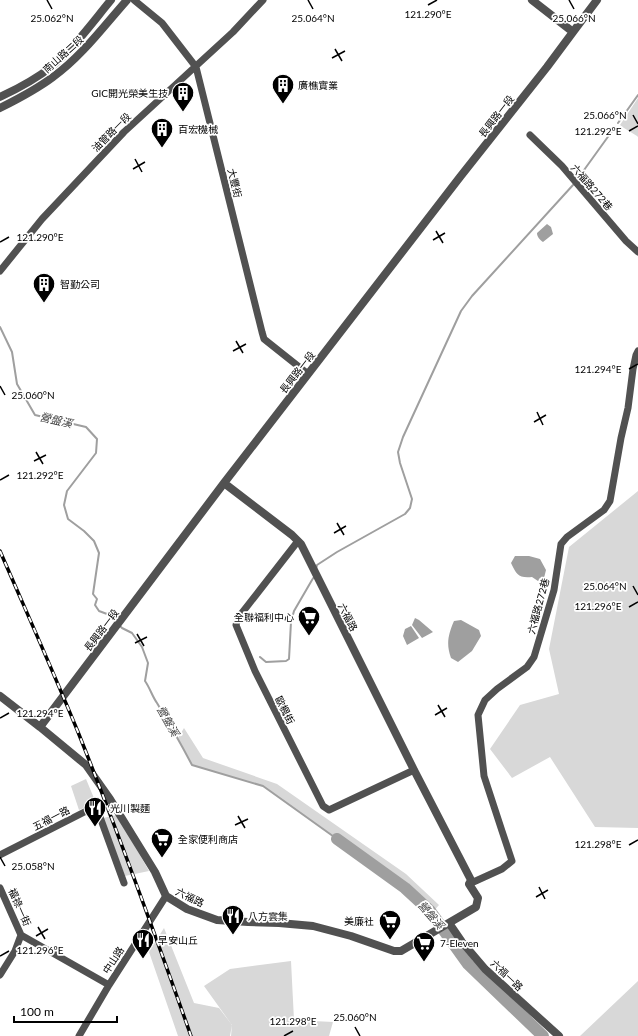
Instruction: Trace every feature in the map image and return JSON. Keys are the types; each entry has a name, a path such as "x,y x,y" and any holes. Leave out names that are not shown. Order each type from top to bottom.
{"street":[{"name":"南山路二段","path":"0,97 50,68 69,50 111,0"},
{"name":"南山路二段","path":"0,108 47,81 67,66 127,0"},
{"name":"大豐街","path":"134,0 162,23 196,67 264,339 308,374"},
{"name":"油管路一段","path":"0,271 42,219 124,132 233,32 263,0"},
{"path":"532,0 573,32"},
{"name":"長興路一段","path":"40,727 224,483 460,177 547,68 597,0"},
{"name":"六福路272巷","path":"530,135 562,166 626,241 638,252"},
{"name":"六福路272巷","path":"469,884 502,868 512,861 484,776 478,715 485,700 497,689 527,667 534,657 554,590 561,544 567,537 604,510 610,501 628,408 633,369 638,351"},
{"name":"六福路","path":"0,696 86,765 110,799 155,872 166,896 187,909 217,920 313,926 351,936 394,951 401,951 476,907 478,898 469,884 471,880 414,770 301,544 292,535 224,483"},
{"name":"歐楓街","path":"298,541 238,618 236,625 255,671 323,806 329,810 414,770"},
{"name":"五福一路","path":"0,855 110,799"},
{"path":"96,806 124,883"},
{"name":"福祿一街","path":"0,888 21,935 109,985"},
{"name":"中山路","path":"79,1036 109,985 166,896"},
{"name":"六福一路","path":"448,923 462,942 485,968 559,1036"},
{"name":"福祿一街","path":"0,975 15,950 21,935"}],"shaded area":[{"path":"638,98 638,137 620,125"},
{"path":"547,224 551,227 553,234 543,242 537,233"},
{"path":"638,491 638,828 595,827 550,757 512,778 490,749 520,705 559,694 549,649 569,547"},
{"path":"515,556 529,556 540,559 546,570 544,578 538,581 532,577 518,575 511,563"},
{"path":"415,618 433,632 422,638 412,625"},
{"path":"461,620 479,630 481,636 472,651 458,662 451,658 448,640 454,621"},
{"path":"411,626 419,638 407,645 403,636 405,629"},
{"path":"184,728 203,758 277,784 406,874 439,905 432,913 405,888 263,786 192,765 178,738"},
{"path":"86,779 96,803 79,810 71,786"},
{"path":"117,815 149,871 125,876 103,818"},
{"path":"164,928 194,1003 219,1008 232,1025 230,1036 178,1036 149,952"},
{"path":"291,961 294,1020 333,1022 329,1036 231,1036 232,1025 204,986 230,969"},
{"path":"638,981 638,1036 580,1036"}],"waterway":[{"path":"618,123 638,95"},
{"path":"579,177 615,127"},
{"path":"316,569 317,565 337,552 405,514 410,508 412,499 400,463 398,452 403,437 461,311 472,296 573,185"},
{"name":"營盤溪","path":"0,327 12,352 17,384 35,415 86,427 97,439 96,453 67,491 64,505 68,519 94,541 99,553 93,594 97,599 95,605 99,611 107,614 116,622"},
{"path":"260,657 266,662 286,661 289,659 291,622 294,611 314,577"},
{"name":"營盤溪","path":"119,625 132,633 142,647 148,663 145,681 192,765 263,786 337,839"},
{"name":"營盤溪","path":"337,839 405,888 430,911 468,964 543,1036"}],"railway":[{"path":"0,551 59,686 93,770 136,883 191,1036"}],"place":[{"name":"廣樵實業","path":"283,104"},
{"name":"GIC開光榮美生技","path":"183,112"},
{"name":"百宏機械","path":"162,148"},
{"name":"智勤公司","path":"44,304"},
{"name":"全聯福利中心","path":"309,636"},
{"name":"光川製麵","path":"95,828"},
{"name":"全家便利商店","path":"162,858"},
{"name":"八方雲集","path":"233,936"},
{"name":"美廉社","path":"390,940"},
{"name":"早安山丘","path":"143,960"},
{"name":"7-Eleven","path":"424,962"}]}
